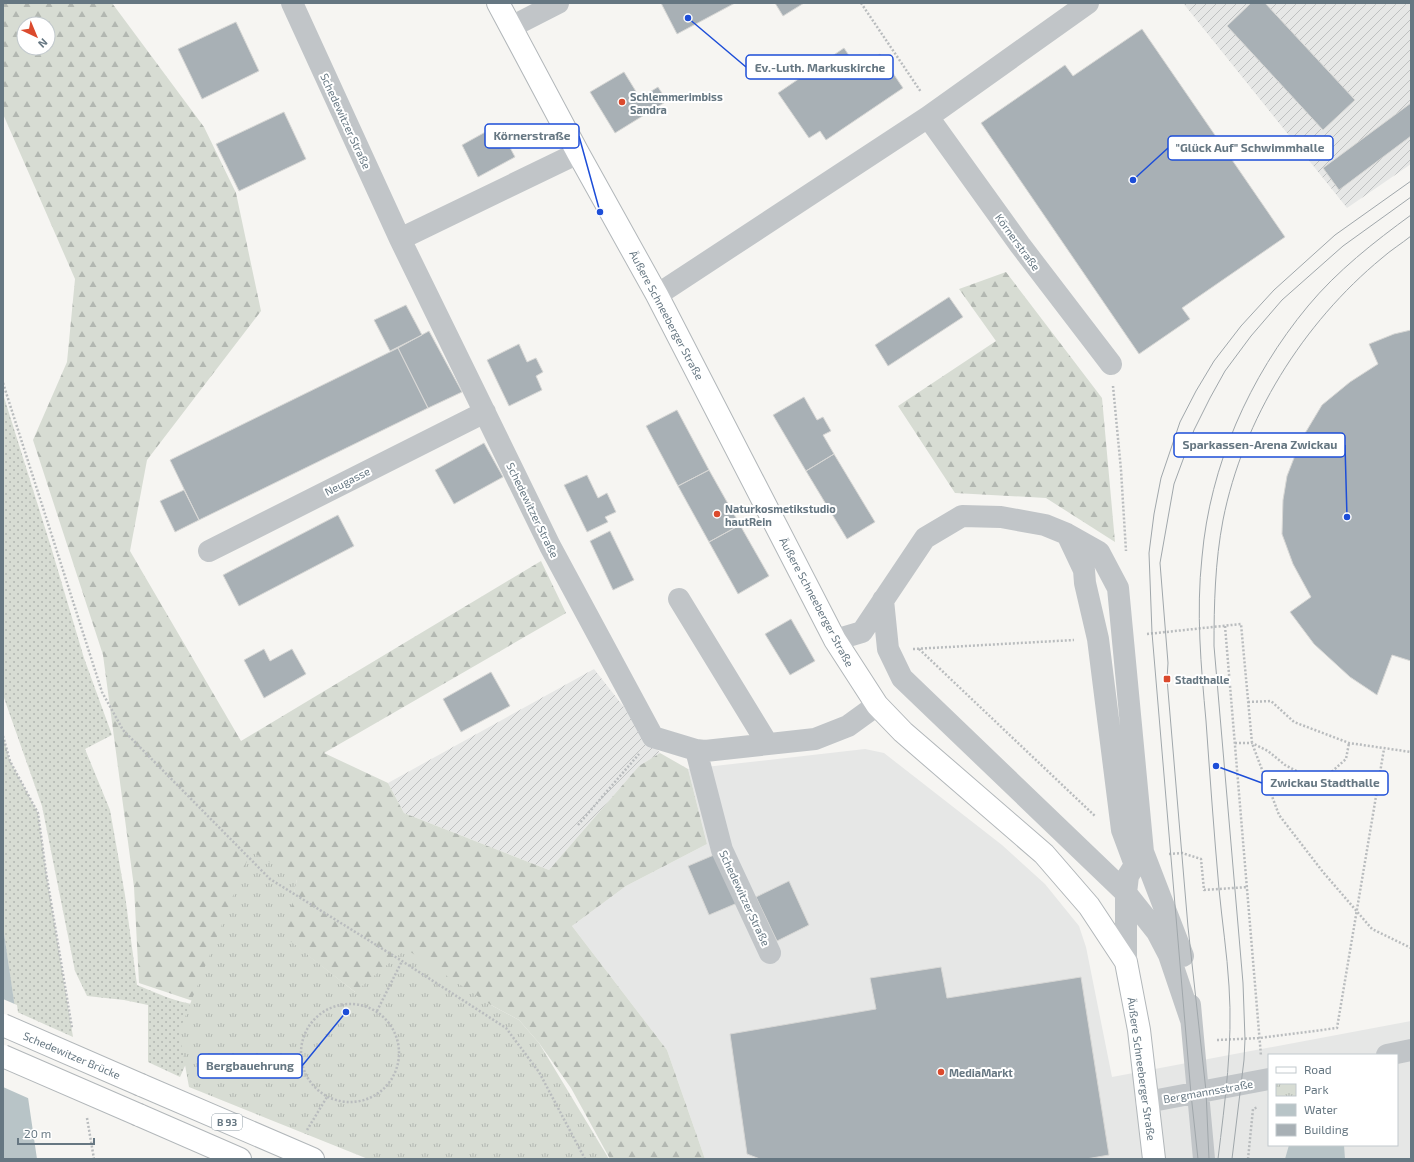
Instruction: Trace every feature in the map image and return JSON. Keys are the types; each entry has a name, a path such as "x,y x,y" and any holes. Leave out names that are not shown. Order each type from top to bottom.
{"main road":[{"name":"Äußere Schneeberger Straße","path":"498,3 578,153 657,295 835,640 877,705 903,732 1044,854 1089,906 1126,962 1139,1030 1154,1159"},
{"name":"Schedewitzer Brücke","path":"3,1025 304,1155"},
{"name":"B 93","path":"3,1056 240,1159"}],"street":[{"name":"Schedewitzer Straße","path":"292,3 400,239 550,546 653,737"},
{"path":"511,27 558,3"},
{"path":"657,295 928,118 1088,3"},
{"name":"Körnerstraße","path":"928,118 1020,246 1111,364"},
{"path":"400,239 578,153"},
{"name":"Neugasse","path":"209,551 485,412"},
{"path":"835,640 862,632 925,538 962,516 1001,517 1045,525 1067,534 1099,552 1118,588 1123,636 1135,853 1128,876 1126,893 1126,962"},
{"path":"1067,534 1084,570 1085,583 1098,639 1122,830 1135,853 1186,964 1204,1159"},
{"path":"679,599 767,743"},
{"path":"883,600 888,649 902,678 1126,893 1157,932 1169,955 1191,1020"},
{"path":"653,737 704,751 815,739 848,726 877,705"},
{"name":"Schedewitzer Straße","path":"696,750 722,850 770,953"},
{"path":"1392,1054 1411,1050"},
{"name":"Bergmannsstraße","path":"1148,1102 1266,1080"}],"path":[{"path":"861,3 920,89 928,118"},
{"path":"1111,364 1121,477 1126,546 1125,553"},
{"path":"3,383 102,692 123,730 270,879 506,1028 539,1072 585,1159"},
{"path":"1123,636 1241,624 1252,743 1279,815 1323,872 1372,929 1411,948"},
{"path":"1225,626 1260,1038 1266,1080 1264,1104 1253,1109 1248,1159"},
{"path":"888,649 918,649 1098,639"},
{"path":"918,649 1135,853 1152,855 1182,853 1201,859 1204,890 1248,887"},
{"path":"1248,702 1271,701 1294,722 1349,744 1411,752"},
{"path":"3,736 10,762 38,813 46,872 72,1029"},
{"path":"578,824 653,737"},
{"path":"1235,743 1252,743 1268,751 1285,765 1308,777 1328,775 1346,759 1349,744"},
{"path":"1260,1038 1337,1028 1384,749"},
{"path":"377,1011 402,961"},
{"path":"349,1003 362,1005 377,1011 395,1031 399,1046 399,1061 394,1076 386,1088 373,1097 358,1102 342,1102 327,1097 314,1087 304,1073 300,1057 302,1041 308,1026 319,1014 333,1006 349,1003"},
{"path":"304,1155 327,1097"},
{"path":"87,1115 94,1159"}],"shaded area":[{"path":"1183,3 1411,3 1411,164 1347,208"},
{"path":"594,669 660,753 639,766 549,870 404,813 388,783"},
{"path":"865,749 884,753 1002,845 1045,884 1079,926 1086,947 1112,1077 1411,1021 1411,1159 705,1159 667,1050 572,926 626,886 707,844 688,769"}],"green space":[{"path":"3,3 112,3 204,127 236,193 261,311 147,460 130,551 241,741 541,561 566,613 324,753 388,783 404,813 549,870 639,766 660,753 688,769 707,844 626,886 572,926 667,1050 705,1159 610,1159 571,1088 539,1043 519,1020 491,1005 355,992 284,937 297,879 199,1003 139,983 134,887 103,655 33,440 67,362 75,279 3,114"},
{"path":"1006,272 1102,398 1115,542 1046,498 955,493 898,406 996,341 959,289"},
{"path":"3,394 84,658 112,735 85,749 110,810 125,895 137,985 189,1004 197,1005 199,1035 180,1077 148,1062 148,1005 124,1000 87,996 75,971 42,806 3,695"},
{"path":"3,736 10,761 38,813 46,872 73,1037 15,1011 3,926"},
{"path":"251,851 297,879 285,937 355,992 406,949 491,1005 519,1020 539,1043 609,1159 368,1159 189,1087 179,1032"}],"water":[{"path":"3,926 37,1159 3,1159"},
{"path":"1289,1146 1344,1146 1345,1159 1285,1159"}],"pier":[{"path":"3,999 17,1005 30,1099 3,1087"}],"building":[{"path":"661,3 735,3 677,34"},
{"path":"775,3 804,3 783,16"},
{"path":"1251,3 1265,3 1355,100 1323,130 1227,26"},
{"path":"236,22 259,71 202,99 178,49"},
{"path":"1142,29 1285,237 1182,308 1190,319 1139,354 981,123 1065,65 1073,76"},
{"path":"844,48 858,69 880,54 903,88 826,140 820,131 809,138 778,93"},
{"path":"624,72 640,98 658,87 667,101 615,133 590,92"},
{"path":"1411,103 1411,136 1339,190 1323,168"},
{"path":"284,112 306,159 239,191 216,144"},
{"path":"498,125 515,157 478,177 462,145"},
{"path":"949,297 963,317 888,366 875,345"},
{"path":"406,305 422,335 390,351 374,320"},
{"path":"1411,330 1411,661 1392,655 1377,695 1350,677 1314,644 1290,612 1311,597 1293,564 1282,534 1283,500 1287,476 1301,440 1322,405 1350,382 1378,364 1369,344 1394,334"},
{"path":"429,331 462,392 428,408 398,348"},
{"path":"519,344 527,362 536,358 543,372 536,376 542,390 509,406 487,360"},
{"path":"398,348 428,408 199,520 170,460"},
{"path":"804,397 817,420 823,417 831,431 823,435 834,454 806,471 773,415"},
{"path":"677,410 709,470 678,486 646,426"},
{"path":"484,443 503,477 454,504 435,470"},
{"path":"834,454 875,522 847,539 806,471"},
{"path":"709,470 740,525 709,542 678,486"},
{"path":"587,475 598,498 607,493 616,512 605,517 608,522 587,532 564,485"},
{"path":"184,490 199,520 175,532 160,501"},
{"path":"338,515 354,546 239,606 223,575"},
{"path":"740,525 769,576 738,594 709,542"},
{"path":"610,531 634,580 613,590 590,541"},
{"path":"791,619 815,661 790,675 765,634"},
{"path":"264,649 270,661 292,649 306,674 264,698 244,660"},
{"path":"491,672 510,706 461,732 443,699"},
{"path":"721,852 742,901 709,915 688,866"},
{"path":"789,881 809,925 777,941 756,897"},
{"path":"941,967 947,998 1081,977 1109,1155 1086,1159 760,1159 747,1154 730,1034 876,1009 870,978"}],"tram line":[{"path":"1198,1159 1191,1094 1152,633 1149,553 1154,514 1161,478 1180,422 1196,391 1214,361 1241,326 1274,290 1335,235 1411,181"},
{"path":"1209,1159 1206,1091 1188,927 1167,679 1168,663 1160,563 1174,484 1194,430 1210,398 1225,371 1251,336 1282,300 1343,246 1411,197"},
{"path":"1218,1159 1228,1072 1230,1008 1227,961 1215,847 1202,680 1199,598 1206,523 1223,456 1236,424 1268,362 1287,333 1308,306 1331,281 1370,246 1411,215"},
{"path":"1232,1159 1244,1060 1245,1039 1243,983 1214,646 1214,614 1218,552 1223,520 1232,482 1245,446 1261,410 1280,376 1302,343 1327,312 1353,284 1385,255 1411,236"}],"place":[{"name":"Ev.-Luth. Markuskirche","path":"688,18"},
{"name":"Schlemmerimbiss Sandra","path":"622,102"},
{"name":"\"Glück Auf\" Schwimmhalle","path":"1133,180"},
{"name":"Körnerstraße","path":"600,212"},
{"name":"Naturkosmetikstudio hautRein","path":"717,514"},
{"name":"Sparkassen-Arena Zwickau","path":"1347,517"},
{"name":"Stadthalle","path":"1167,679"},
{"name":"Zwickau Stadthalle","path":"1216,766"},
{"name":"Bergbauehrung","path":"346,1012"},
{"name":"MediaMarkt","path":"941,1072"}]}
